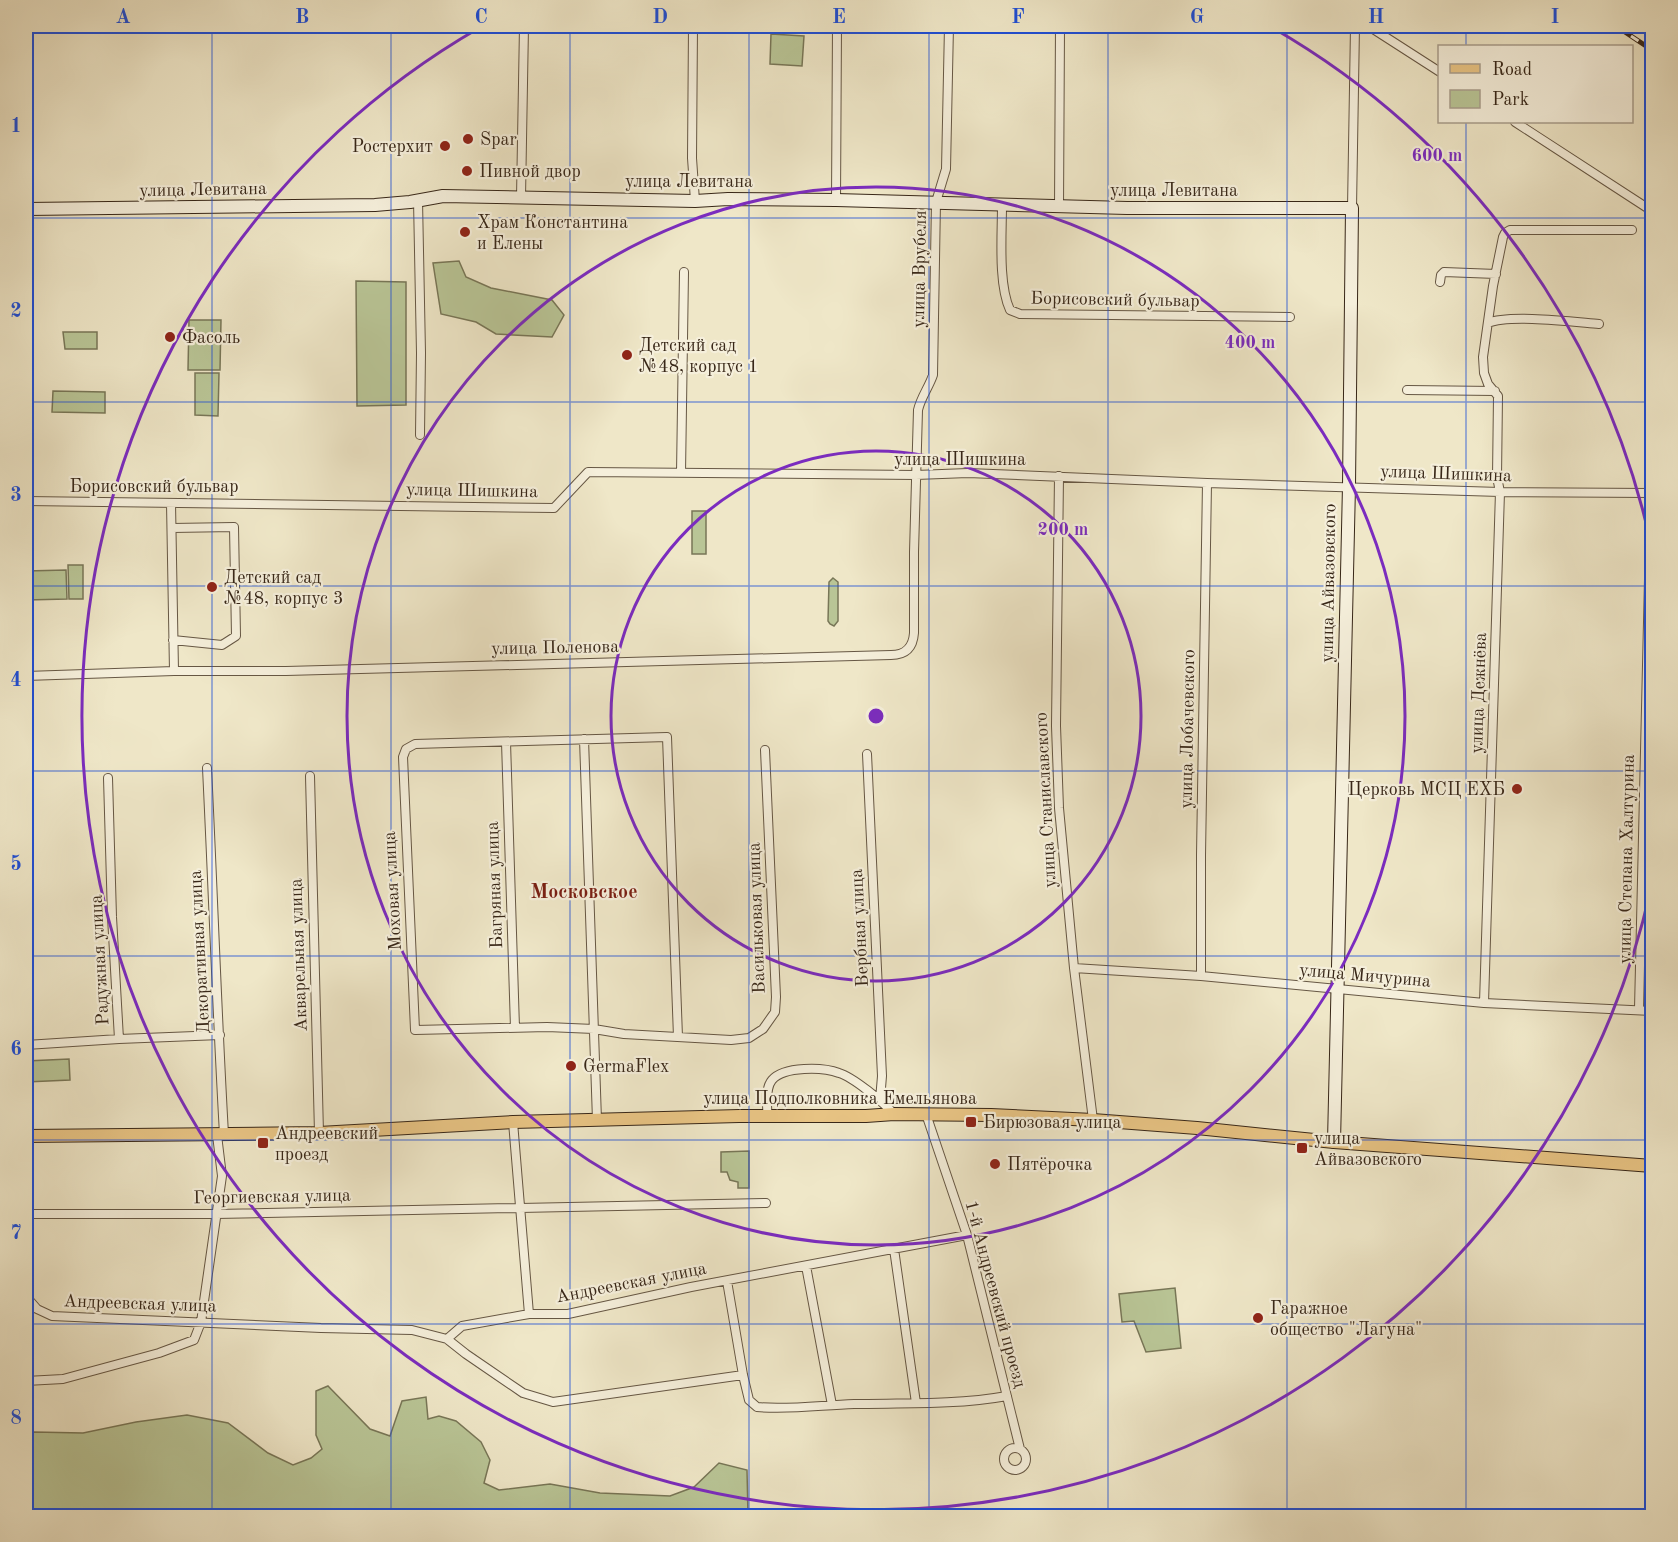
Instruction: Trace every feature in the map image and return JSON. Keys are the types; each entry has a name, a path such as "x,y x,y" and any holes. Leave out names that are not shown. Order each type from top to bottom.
{"main road":[{"name":"улица Подполковника Емельянова","path":"26,1136 319,1133 513,1122 768,1116 991,1115 1197,1128 1334,1142 1653,1166"}],"street":[{"path":"521,197 524,26"},
{"path":"693,26 692,158 695,201"},
{"path":"836,200 837,26"},
{"name":"улица Врубеля","path":"916,475 918,410 933,375 936,202 946,169 949,26"},
{"path":"1059,207 1060,26"},
{"name":"улица Айвазовского","path":"1334,1142 1355,26"},
{"path":"1363,26 1370,27 1438,71"},
{"path":"1517,123 1653,211"},
{"name":"улица Левитана","path":"26,209 375,205 443,196 695,201 836,200 1126,208 1352,208"},
{"path":"418,200 422,353 420,435"},
{"name":"Борисовский бульвар","path":"1002,206 1003,277 1006,301 1010,310 1020,314 1290,317"},
{"name":"улица Дежнёва","path":"1484,1003 1500,492 1497,477 1498,396 1488,384 1484,373 1483,357 1496,274 1505,233 1516,230 1632,230"},
{"path":"681,472 684,272"},
{"path":"1440,282 1444,272 1496,274"},
{"path":"1488,323 1515,320 1599,324"},
{"path":"1407,390 1495,391"},
{"name":"улица Шишкина","path":"283,503 554,508 588,472 916,475 968,473 1500,492 1652,493"},
{"name":"улица Поленова","path":"26,676 897,655 907,651 913,641 916,475"},
{"name":"улица Станиславского","path":"1059,477 1056,726 1059,808 1074,968 1093,1120"},
{"name":"улица Лобачевского","path":"1201,976 1207,483"},
{"name":"улица Степана Халтурина","path":"1639,1009 1652,493"},
{"name":"Борисовский бульвар","path":"26,501 283,503"},
{"path":"171,502 174,671"},
{"path":"172,528 234,527 237,636 222,645 173,640"},
{"name":"Моховая улица","path":"667,737 678,1037 624,1034 594,1029 415,1030 403,757 406,749 415,744 584,739 667,737"},
{"path":"584,739 597,1120"},
{"name":"Багряная улица","path":"506,742 515,1028"},
{"name":"Васильковая улица","path":"678,1037 730,1040 749,1038 763,1029 774,1012 777,997 765,750"},
{"name":"Вербная улица","path":"867,754 882,1076 880,1100"},
{"name":"Декоративная улица","path":"201,1322 222,1176 220,1035 207,768"},
{"name":"Акварельная улица","path":"310,776 319,1133"},
{"name":"Радужная улица","path":"108,778 112,917 119,1039 220,1035"},
{"name":"улица Мичурина","path":"1074,968 1201,976 1484,1003 1653,1011"},
{"path":"26,1045 119,1039"},
{"path":"768,1116 766,1093 772,1080 783,1072 824,1069 841,1073 880,1100 894,1114"},
{"name":"1-й Андреевский проезд","path":"926,1114 967,1235 1020,1449"},
{"path":"513,1122 529,1314"},
{"name":"Георгиевская улица","path":"26,1215 216,1214 766,1203"},
{"name":"Андреевская улица","path":"26,1299 37,1309 52,1316 412,1330 447,1339 462,1326 529,1314 568,1314 967,1235"},
{"path":"894,1249 916,1403"},
{"path":"806,1266 832,1405"},
{"path":"727,1281 742,1375 749,1400 757,1407 772,1409 977,1401 1006,1396"},
{"path":"26,1381 63,1379 159,1353 194,1340 201,1322"},
{"path":"447,1339 523,1393 553,1402 742,1375"}],"green space":[{"path":"771,34 804,36 802,66 770,64"},
{"path":"459,261 466,277 491,288 552,300 564,315 552,337 496,334 476,322 441,314 433,263"},
{"path":"356,281 406,282 406,405 357,406"},
{"path":"189,320 221,320 220,370 188,370"},
{"path":"63,332 97,332 97,349 65,349"},
{"path":"195,373 219,373 218,416 195,415"},
{"path":"53,391 105,392 105,413 52,412"},
{"path":"692,511 706,511 706,554 692,554"},
{"path":"68,565 83,565 83,599 69,599"},
{"path":"66,570 67,599 26,600 26,571"},
{"path":"833,578 838,582 838,621 834,626 828,621 829,582"},
{"path":"69,1059 70,1080 26,1082 26,1061"},
{"path":"749,1151 749,1188 738,1188 738,1182 730,1180 727,1172 721,1172 721,1152"},
{"path":"1175,1288 1181,1348 1146,1352 1134,1321 1122,1322 1119,1294"},
{"path":"328,1386 370,1429 390,1436 402,1401 426,1397 428,1419 439,1416 456,1421 481,1442 490,1460 484,1483 499,1490 550,1484 600,1493 670,1496 694,1487 719,1463 747,1470 748,1516 26,1516 26,1435 34,1432 83,1433 136,1422 187,1415 228,1423 268,1453 293,1465 311,1458 322,1449 316,1435 316,1391"}],"railway":[{"path":"1616,26 1652,50"}],"place":[{"name":"Spar","path":"468,139"},
{"name":"Ростерхит","path":"445,146"},
{"name":"Пивной двор","path":"467,171"},
{"name":"Храм Константина и Елены","path":"465,232"},
{"name":"Фасоль","path":"170,337"},
{"name":"Детский сад №48, корпус 1","path":"627,355"},
{"name":"Детский сад №48, корпус 3","path":"212,587"},
{"name":"Церковь МСЦ ЕХБ","path":"1517,789"},
{"name":"GermaFlex","path":"571,1066"},
{"name":"Бирюзовая улица","path":"971,1122"},
{"name":"Андреевский проезд","path":"263,1143"},
{"name":"улица Айвазовского","path":"1302,1148"},
{"name":"Пятёрочка","path":"995,1164"},
{"name":"Гаражное общество \"Лагуна\"","path":"1258,1318"}],"district":[{"name":"Московское","path":"584,891"}]}
